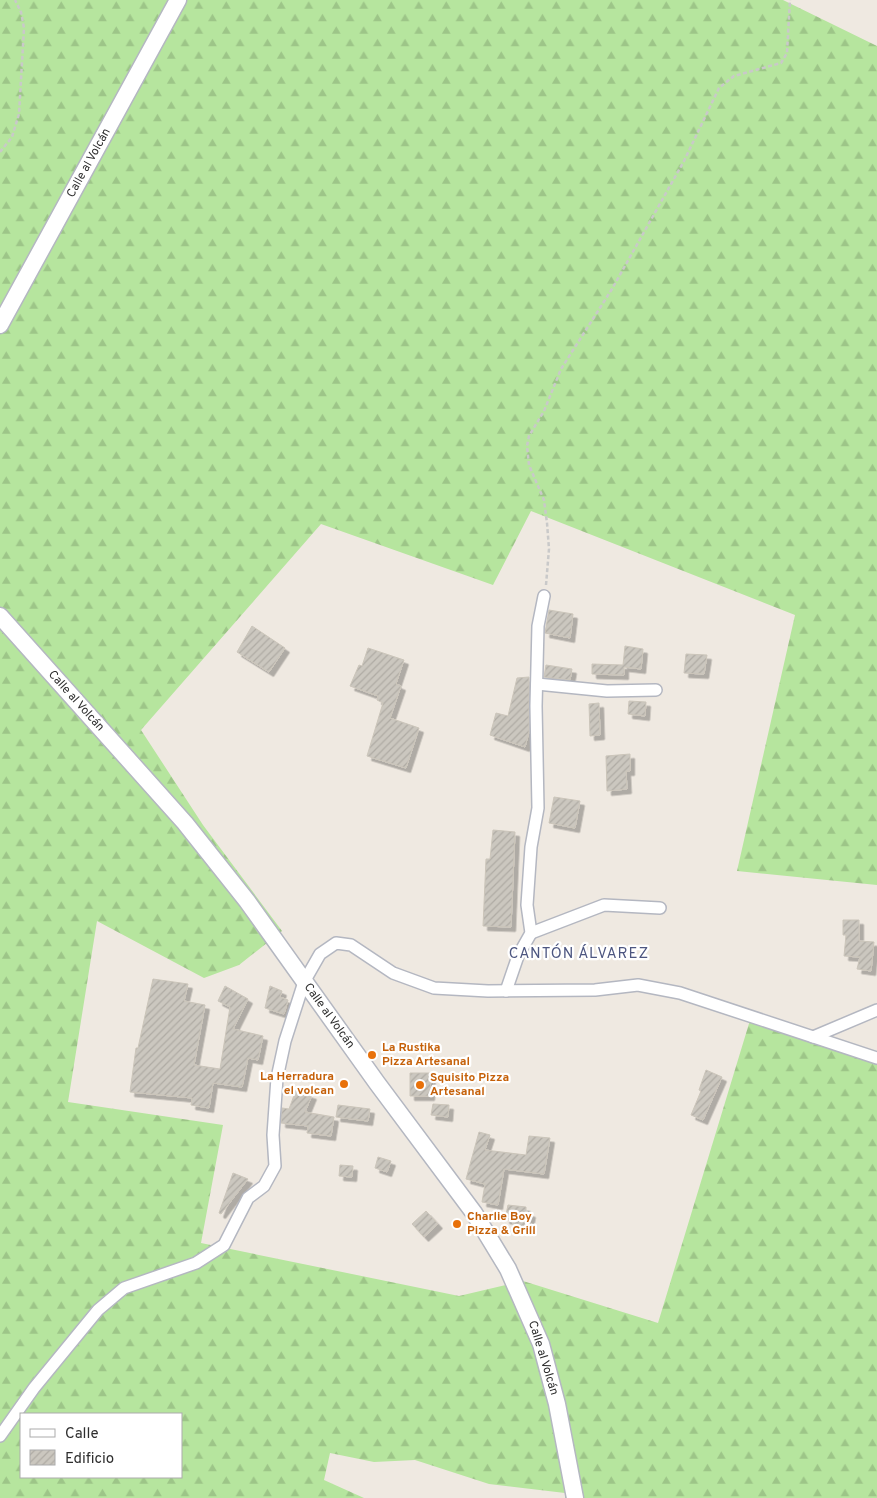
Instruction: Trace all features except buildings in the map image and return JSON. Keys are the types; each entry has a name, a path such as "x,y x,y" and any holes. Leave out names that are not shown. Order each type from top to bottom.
{"street":[{"name":"Calle al Volcán","path":"0,325 178,0"},
{"path":"506,991 514,966 532,933 527,905 531,847 538,808 538,626 544,596"},
{"name":"Calle al Volcán","path":"0,616 186,823 247,901 304,982 474,1212 508,1269 530,1315 550,1374 569,1459 575,1498"},
{"path":"537,684 607,691 656,690"},
{"path":"532,933 604,905 660,908"},
{"path":"0,1436 34,1388 98,1310 124,1288 196,1263 224,1245 248,1198 264,1186 275,1166 273,1135 277,1078 285,1041 304,982 320,954 328,947 341,943 359,949 393,973 434,988 506,991 595,990 638,985 652,987 680,993 877,1058"},
{"path":"814,1037 877,1010"}],"path":[{"path":"0,152 12,137 19,114 24,28 21,12 14,0"},
{"path":"544,596 549,549 547,523 544,500 529,465 527,446 529,436 544,411 561,369 608,296 684,161 719,88 734,76 781,63 785,59 790,0"}],"green space":[{"path":"0,0 783,0 877,46 877,885 737,871 795,615 531,511 493,585 321,524 141,730 203,825 282,931 239,965 204,978 97,921 68,1102 223,1125 201,1243 459,1296 523,1281 658,1323 751,1017 845,1041 877,1052 877,1498 565,1498 565,1493 489,1484 415,1460 374,1462 330,1453 324,1480 364,1498 0,1498"}],"place":[{"name":"La Rustika Pizza Artesanal","path":"372,1055"},
{"name":"La Herradura el volcan","path":"344,1084"},
{"name":"Squisito Pizza Artesanal","path":"420,1085"},
{"name":"Charlie Boy Pizza & Grill","path":"457,1224"}],"district":[{"name":"CANTÓN ÁLVAREZ","path":"579,954"}]}
